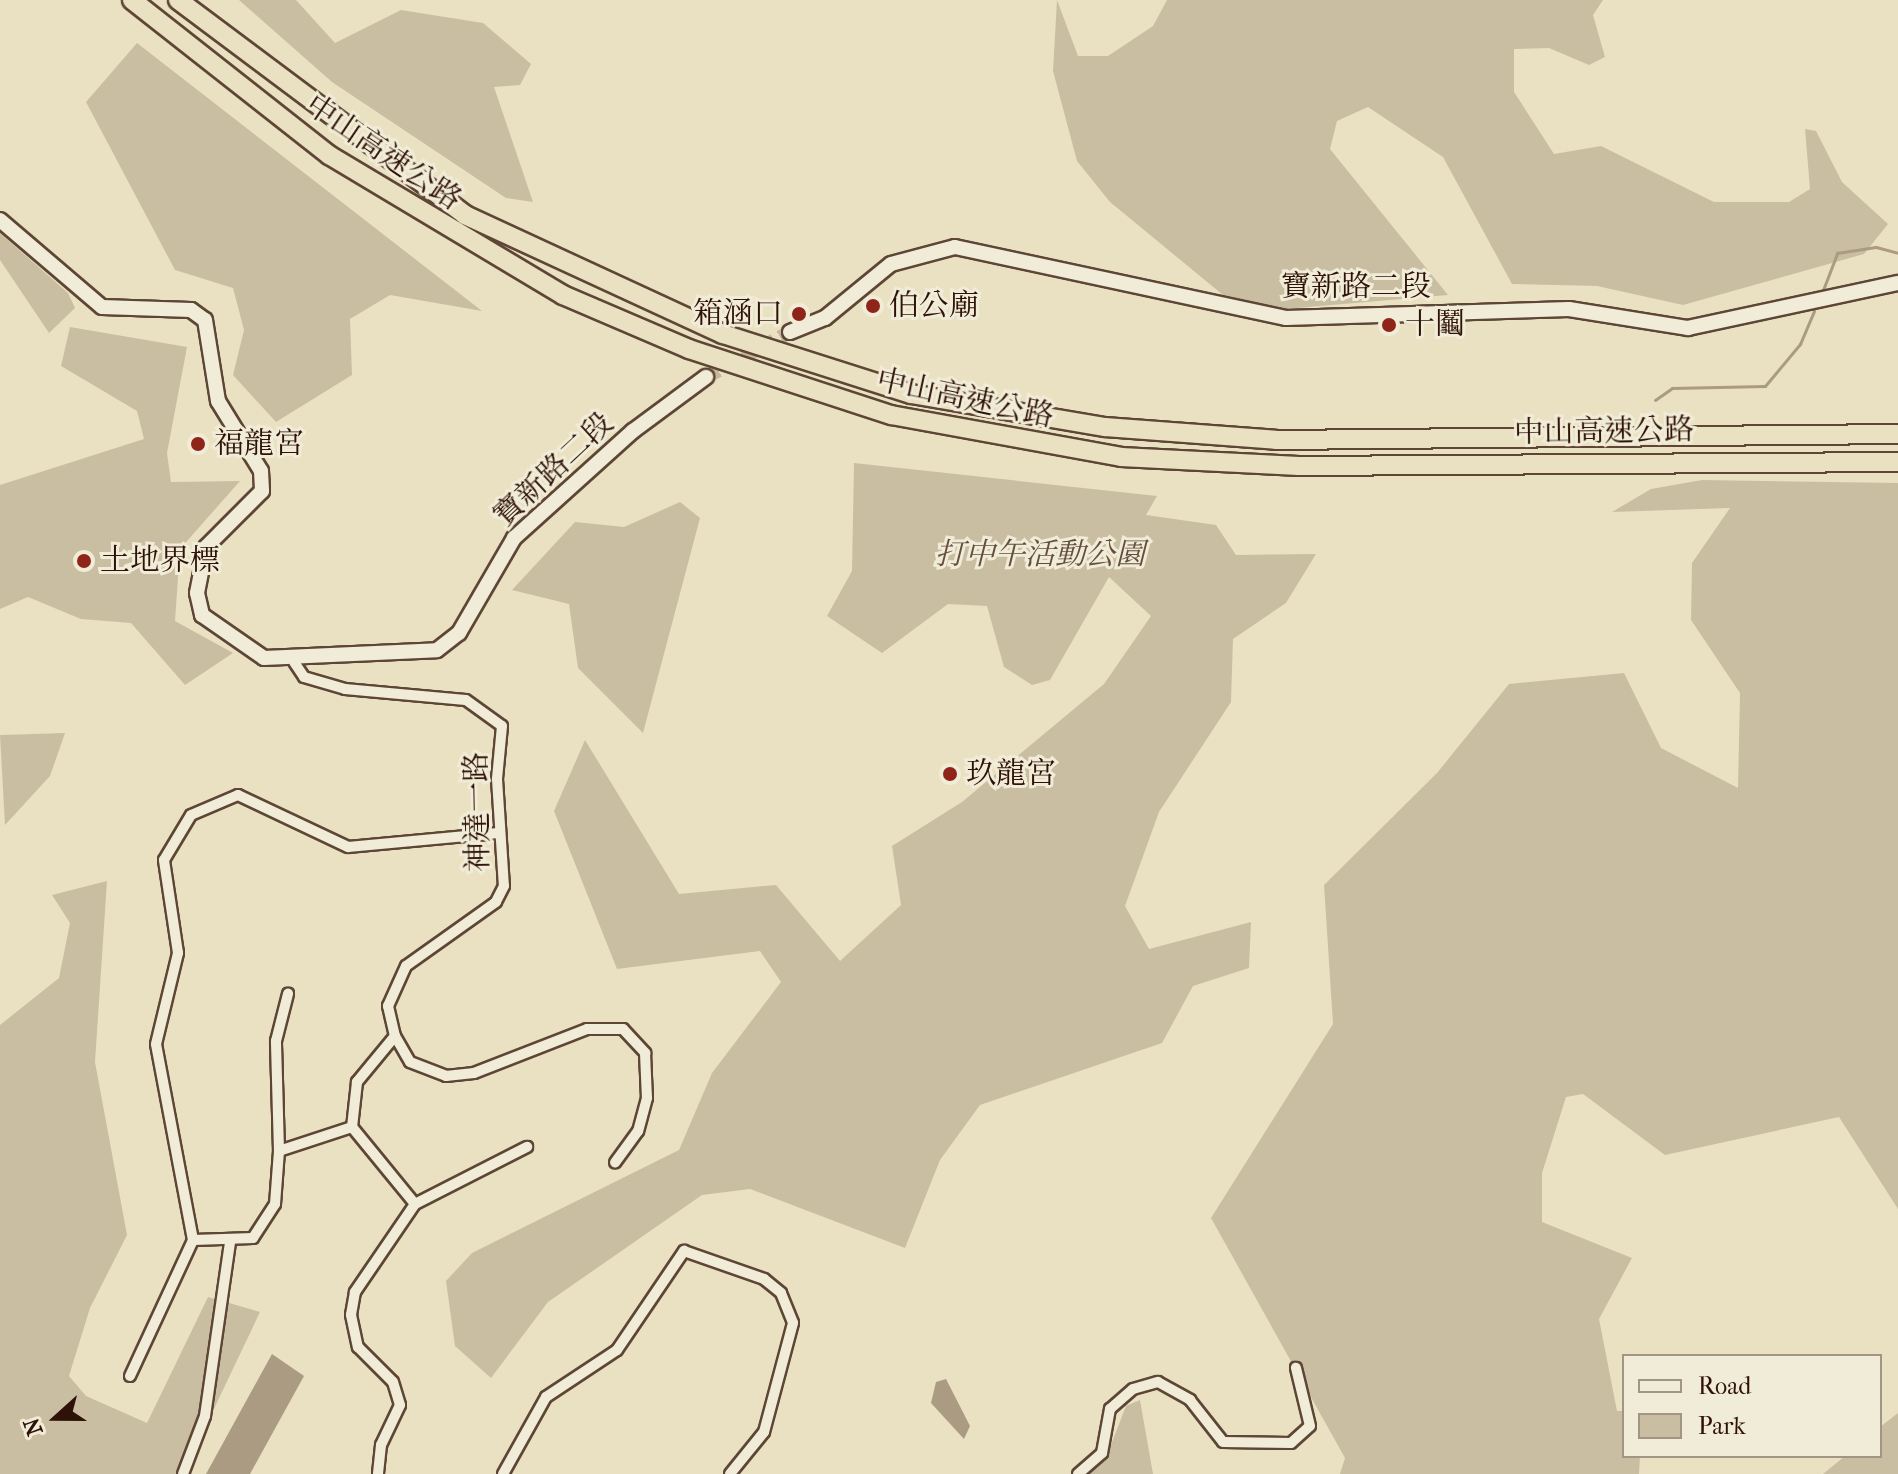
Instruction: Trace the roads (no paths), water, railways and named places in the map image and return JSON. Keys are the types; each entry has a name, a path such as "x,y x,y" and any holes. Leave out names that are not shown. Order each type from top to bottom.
{"highway":[{"name":"中山高速公路","path":"132,0 329,155 563,295 689,349 891,415 1121,457 1299,466 1898,462"},
{"name":"中山高速公路","path":"178,0 465,215 723,334 911,394 1105,427 1276,440 1898,434"}],"street":[{"name":"寶新路二段","path":"0,220 102,307 191,310 205,320 218,401 261,471 262,491 206,547 196,580 202,615 264,658 294,662 437,650 459,633 514,538 633,431 706,377"},
{"name":"寶新路二段","path":"790,332 825,318 891,264 955,247 1286,318 1569,309 1688,328 1898,283"},
{"name":"神達一路","path":"294,662 304,677 345,689 466,700 502,726 498,833 504,886 496,902 406,966 388,1006 395,1036"},
{"path":"130,1376 193,1240 156,1044 178,953 164,860 191,815 238,795 348,847 498,833"},
{"path":"193,1240 230,1242 253,1238 275,1204 279,1151 276,1041 288,994"},
{"path":"415,1204 352,1127 357,1082 395,1036 410,1062 446,1076 587,1029 623,1029 645,1053 647,1098 638,1131 615,1163"},
{"path":"279,1151 352,1127"},
{"path":"378,1474 381,1445 400,1405 393,1382 358,1347 351,1315 355,1292 415,1204 527,1147"},
{"path":"183,1474 208,1402 230,1242"},
{"path":"503,1474 546,1397 617,1350 684,1251 764,1279 781,1293 793,1323 764,1432 730,1474"},
{"path":"1078,1474 1102,1453 1110,1409 1133,1389 1158,1382 1190,1400 1223,1442 1291,1443 1310,1426 1296,1368"}],"waterway":[{"path":"1823,290 1837,253 1876,247 1898,253"},
{"path":"1655,400 1672,388 1765,386 1800,344 1814,311"}],"tunnel":[{"path":"706,377 790,332"}],"place":[{"name":"伯公廟","path":"873,306"},
{"name":"箱涵口","path":"799,314"},
{"name":"十鬮","path":"1389,325"},
{"name":"福龍宮","path":"198,444"},
{"name":"土地界標","path":"84,561"},
{"name":"玖龍宮","path":"950,774"}],"park label":[{"name":"打中午活動公園","path":"1040,555"}]}
